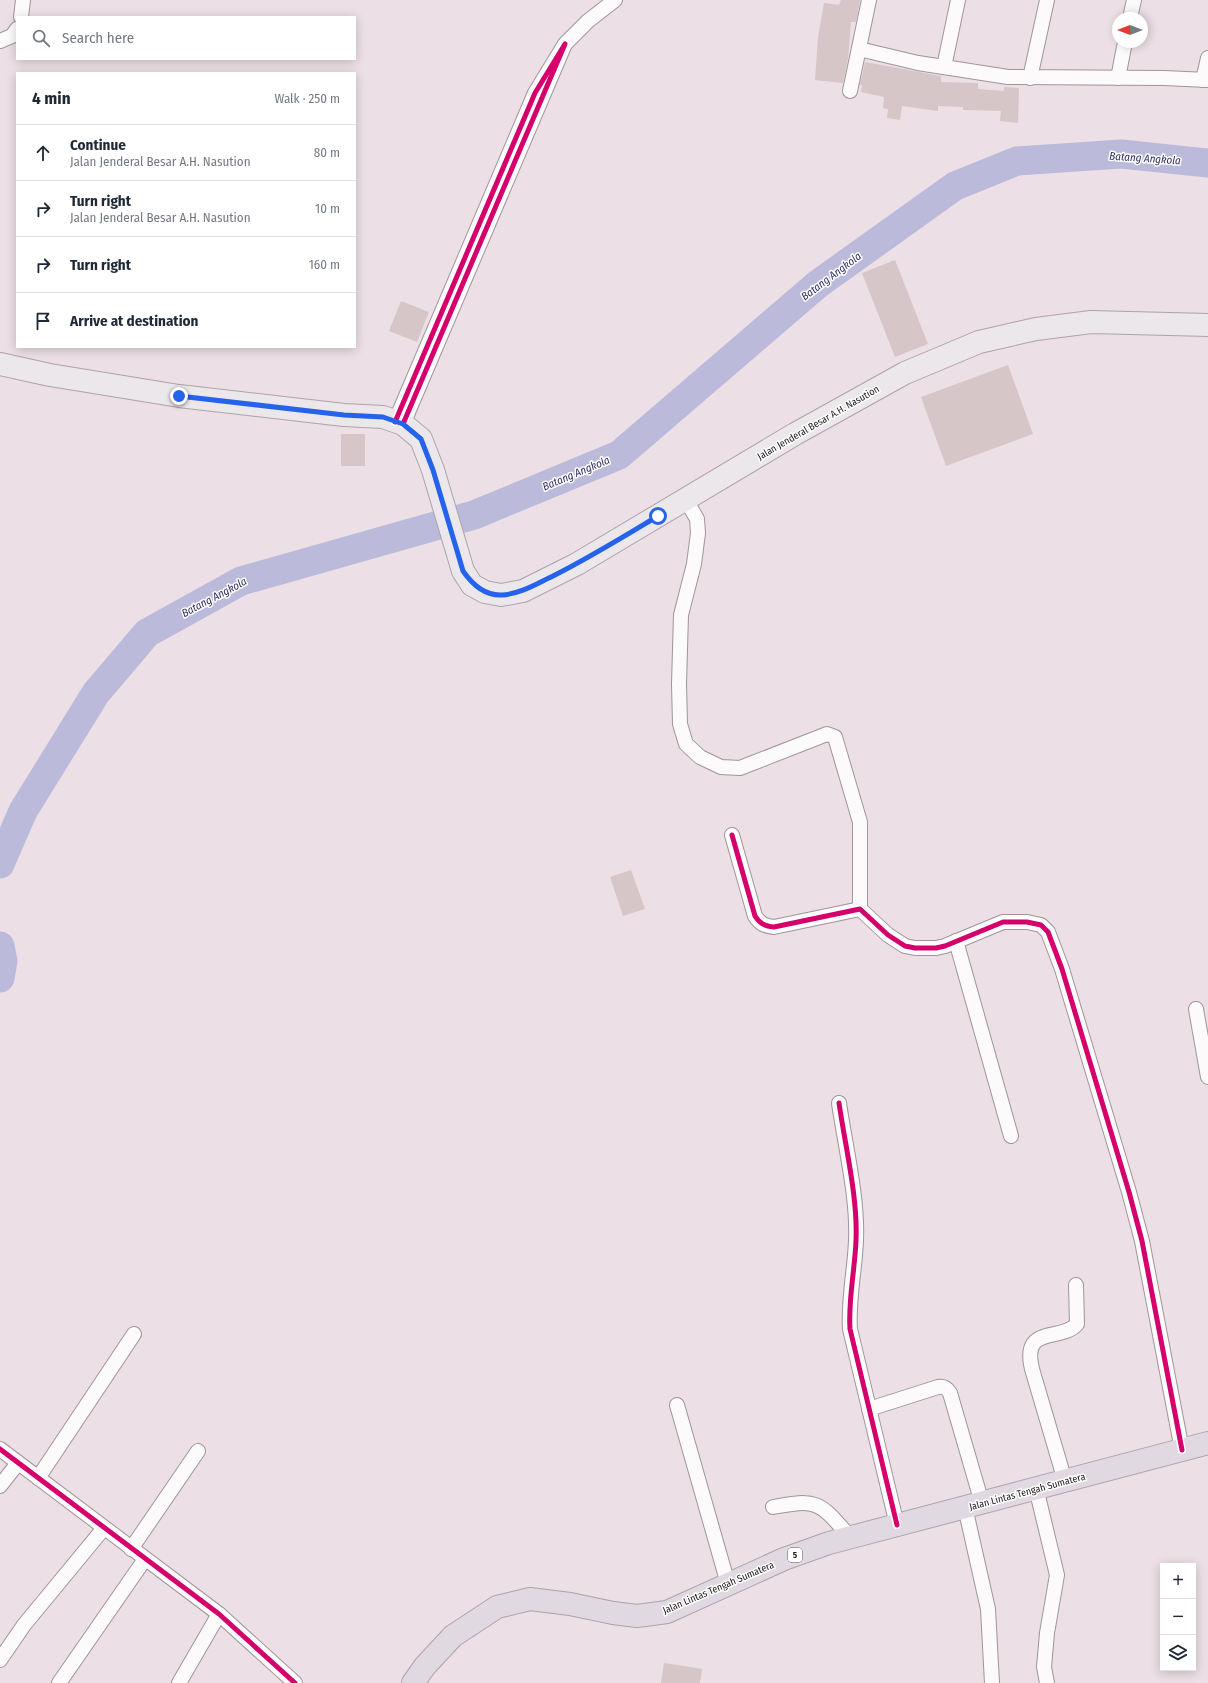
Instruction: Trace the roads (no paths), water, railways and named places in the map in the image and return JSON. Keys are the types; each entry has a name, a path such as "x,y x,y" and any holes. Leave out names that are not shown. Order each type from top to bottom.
{"highway":[{"name":"Jalan Lintas Tengah Sumatera","path":"413,1683 425,1666 453,1636 496,1608 530,1599 570,1604 613,1613 637,1616 667,1612 784,1559 829,1543 1208,1443"}],"main road":[{"name":"Jalan Jenderal Besar A.H. Nasution","path":"399,423 421,439 433,470 463,571 472,584 484,592 501,595 523,591 577,564 794,434 905,373 979,342 1036,329 1091,322 1208,325"},
{"path":"0,364 50,375 179,396 344,415 383,417 399,423"}],"street":[{"path":"21,16 22,0"},
{"path":"399,423 565,44 588,21 615,0"},
{"path":"850,91 869,0"},
{"path":"944,67 958,0"},
{"path":"1030,78 1047,0"},
{"path":"1131,12 1134,0"},
{"path":"0,40 12,36 16,30"},
{"path":"1118,78 1124,48"},
{"path":"859,50 918,63 1008,77 1030,78 1206,80 1208,58"},
{"path":"686,500 697,520 698,533 694,564 681,615 680,724 686,744 700,757 721,767 740,768 827,734 835,737 860,822 860,909 888,935 906,946 926,949 936,948 996,925 1014,921 1041,925 1051,937 1129,1192 1138,1227 1182,1450"},
{"path":"732,835 755,916 759,922 764,925 774,927 860,909"},
{"path":"956,941 1011,1136"},
{"path":"1196,1009 1208,1077"},
{"path":"839,1103 855,1217 856,1240 849,1311 850,1329 897,1525"},
{"path":"1065,1481 1032,1369 1030,1352 1034,1343 1046,1336 1071,1329 1077,1324 1076,1284"},
{"path":"38,1478 134,1334"},
{"path":"869,1409 938,1387 948,1390 950,1393 973,1505 987,1604 992,1683"},
{"path":"677,1405 728,1584"},
{"path":"0,1449 219,1614 295,1683"},
{"path":"132,1549 198,1451"},
{"path":"0,1486 18,1463"},
{"path":"1036,1488 1057,1575 1047,1634 1044,1667 1047,1683"},
{"path":"773,1507 801,1502 810,1502 820,1506 829,1513 850,1537"},
{"path":"0,1660 24,1625 104,1528"},
{"path":"59,1683 145,1559"},
{"path":"179,1683 219,1614"}],"waterway":[{"name":"Batang Angkola","path":"0,864 23,811 96,693 147,633 241,581 474,515 619,455 818,284 955,186 1017,161 1121,154 1208,163"},
{"name":"Batang Angkola","path":"0,946 3,961 0,978"}]}
